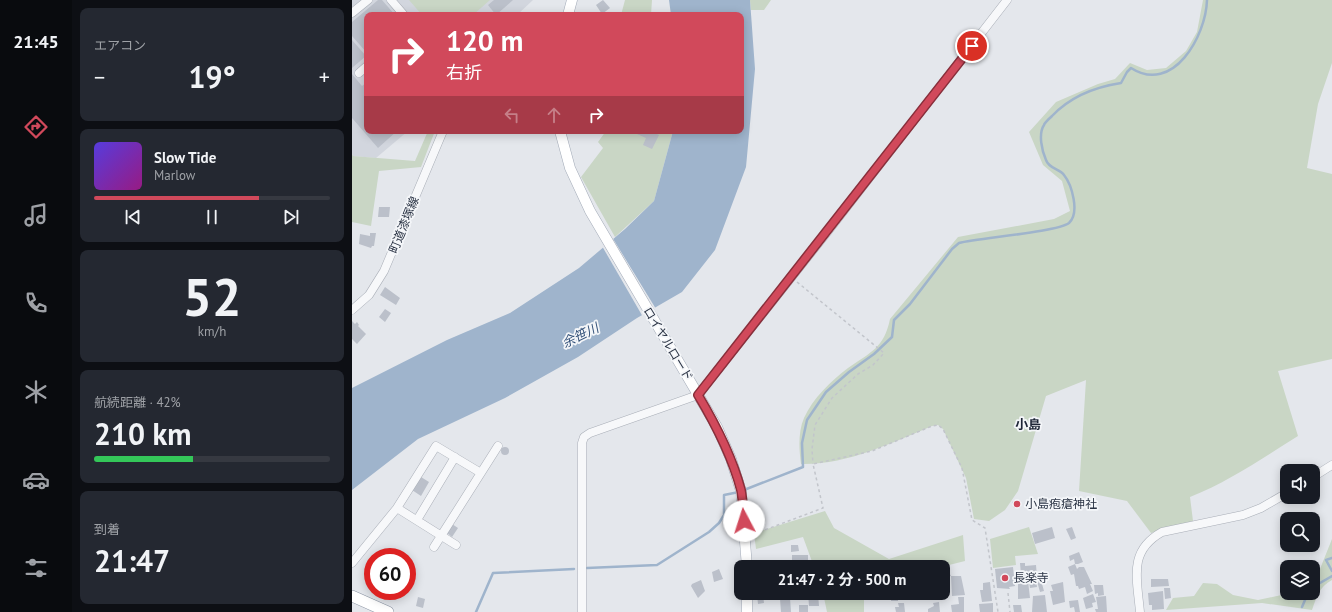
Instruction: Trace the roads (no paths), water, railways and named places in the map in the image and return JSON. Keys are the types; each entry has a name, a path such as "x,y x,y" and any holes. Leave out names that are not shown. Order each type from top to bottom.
{"highway":[{"path":"352,596 388,612"}],"main road":[{"path":"569,12 572,0"},
{"name":"ロイヤルロード","path":"561,134 570,168 603,235 717,427 731,459 741,491 747,560"},
{"path":"747,600 747,612"}],"street":[{"path":"352,13 368,0"},
{"path":"391,0 401,12"},
{"path":"582,612 582,443 584,436 698,395 1007,0"},
{"path":"359,73 364,69"},
{"name":"町道漆塚線","path":"352,310 369,295 384,270 442,134"},
{"path":"352,563 397,508 436,446 481,473"},
{"path":"434,547 498,446"},
{"path":"417,520 456,457"},
{"path":"1320,472 1332,464"},
{"path":"1140,612 1136,573 1137,560 1143,548 1152,538 1162,532 1243,515 1261,508 1280,497"},
{"path":"397,508 456,545"}],"water":[{"name":"余笹川","path":"669,0 750,0 755,69 746,167 715,250 682,292 637,318 578,357 505,398 418,439 352,490 352,388 447,340 510,313 579,268 625,229 654,201 672,134 744,134 744,12 671,12"}],"waterway":[{"path":"744,490 803,467 802,443 807,420 826,392 849,372 874,354 892,337 894,320 910,304 952,249 959,243 1050,229 1069,223 1074,213 1074,199 1070,185 1060,171 1047,163 1043,152 1041,133 1047,120 1059,109 1075,98 1092,90 1121,83 1131,68 1146,74 1160,74 1173,68 1184,58 1194,44 1201,30 1207,0"},
{"path":"587,568 657,565 709,532 719,523 724,515 724,495 739,492"},
{"path":"1332,558 1326,560 1332,571"},
{"path":"476,612 493,573 574,569"},
{"path":"1320,583 1332,576"},
{"path":"1302,607 1305,600"}],"place":[{"name":"小島疱瘡神社","path":"1017,504"},
{"name":"長楽寺","path":"1005,578"}],"district":[{"name":"小島","path":"1028,424"}]}
